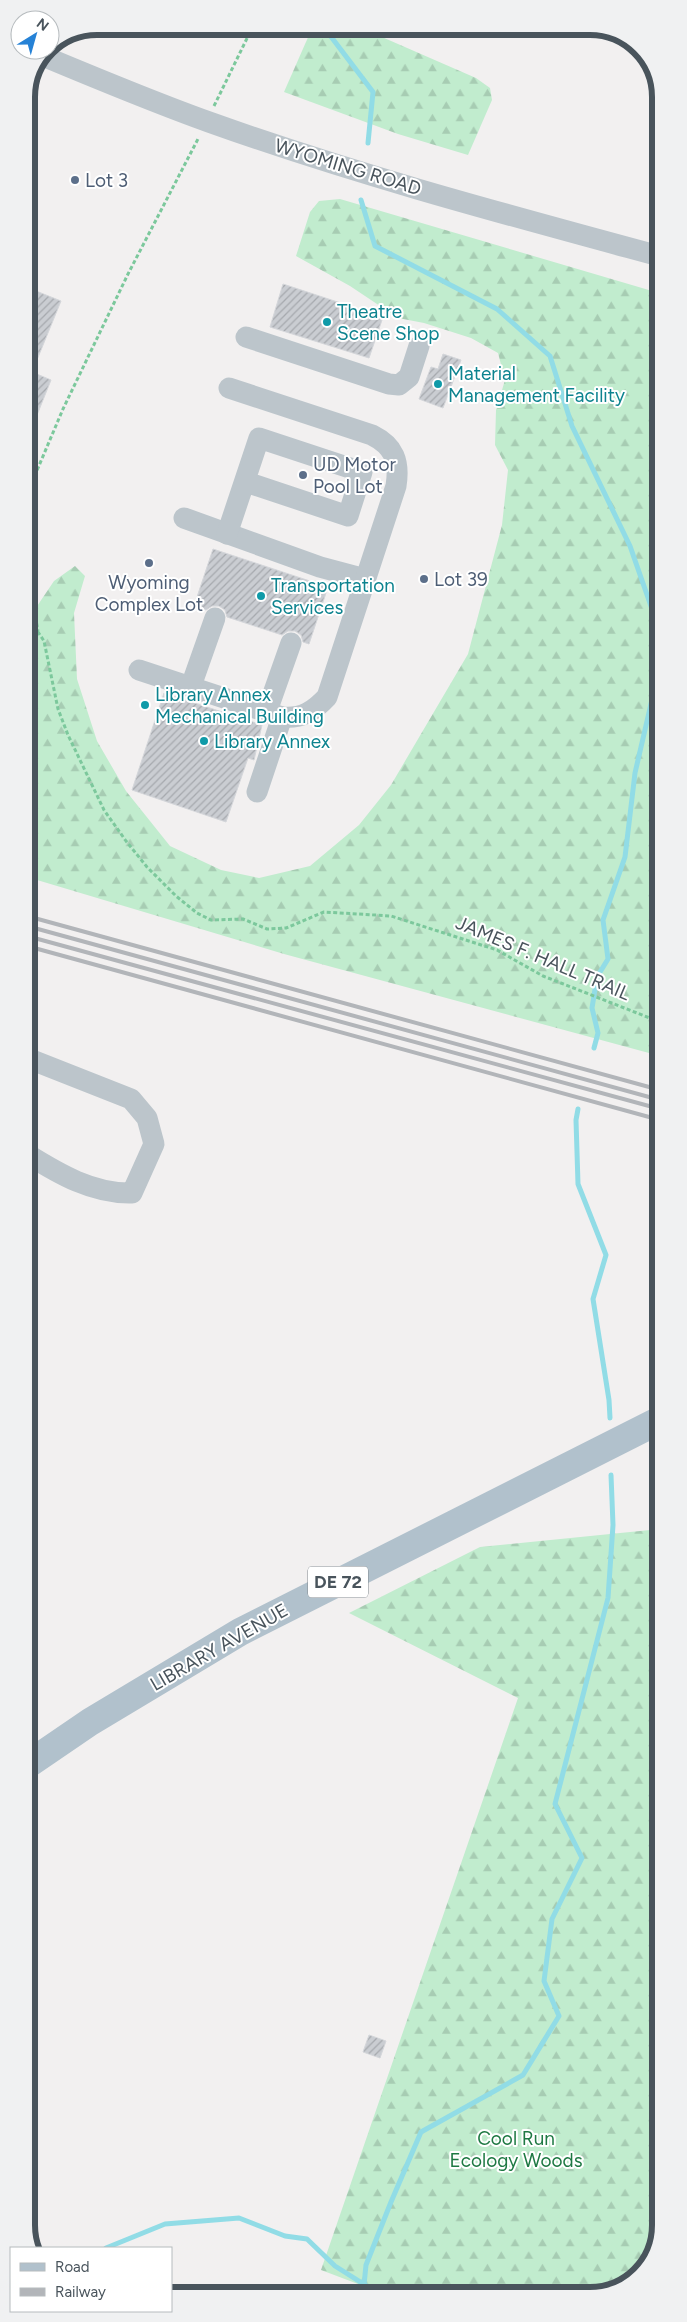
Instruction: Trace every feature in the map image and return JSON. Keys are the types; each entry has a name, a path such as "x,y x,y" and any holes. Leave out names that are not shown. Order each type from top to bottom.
{"main road":[{"name":"LIBRARY AVENUE","path":"35,1760 90,1722 240,1632 652,1424"}],"street":[{"name":"WYOMING ROAD","path":"53,60 207,122 308,156 490,211 652,254"},
{"path":"246,337 389,384 399,385 408,377 419,346"},
{"path":"139,670 291,718 305,715 316,708 327,697 396,486 397,476 394,453 384,441 372,434 229,388"},
{"path":"227,534 246,482 259,438 362,472 348,516 246,482"},
{"path":"184,518 320,567 365,579"},
{"path":"191,686 215,618"},
{"path":"257,792 291,643"},
{"path":"35,1061 131,1099 147,1118 154,1144 132,1193 117,1193 66,1178 35,1159"}],"path":[{"path":"217,102 249,35"},
{"path":"35,474 152,223 198,140"},
{"name":"JAMES F. HALL TRAIL","path":"35,616 38,632 44,641 58,710 104,810 126,842 147,866 176,896 197,913 211,920 243,919 267,929 286,928 324,912 391,916 497,950 543,976 652,1019"}],"green space":[{"path":"309,35 377,35 476,78 490,88 492,100 468,155 398,134 284,92"},
{"path":"340,199 652,291 652,1054 284,954 35,879 35,609 54,581 75,566 85,576 74,613 77,679 97,741 126,791 170,846 221,870 259,878 310,866 359,825 391,785 468,654 502,525 508,470 495,445 496,410 505,380 498,353 471,338 424,323 398,318 350,286 296,256 310,212 319,201"},
{"name":"Cool Run Ecology Woods","path":"652,1530 652,2225 649,2245 639,2263 621,2279 602,2286 366,2287 321,2270 518,1698 349,1613 480,1547"}],"building":[{"name":"Theatre Scene Shop","path":"283,284 383,317 369,358 270,327"},
{"path":"35,291 61,301 35,365"},
{"name":"Material Management Facility","path":"443,354 461,360 443,408 419,399 431,367 438,369"},
{"path":"35,373 51,380 35,420"},
{"name":"Transportation Services","path":"213,549 328,587 309,644 303,642 301,635 295,631 288,631 282,635 227,617 225,610 219,606 212,606 206,610 194,606"},
{"name":"Library Annex","path":"164,693 262,725 254,760 248,758 226,822 132,790"},
{"path":"369,2035 386,2041 380,2058 363,2052"}],"waterway":[{"path":"330,35 373,92 368,143"},
{"path":"361,200 375,246 497,309 550,356 572,426 630,546 652,609"},
{"path":"594,1048 598,1033 592,1008 597,977 608,959 603,920 625,857 635,773 652,700"},
{"path":"578,1109 576,1120 578,1184 606,1255 593,1299 609,1400 610,1418"},
{"path":"364,2285 366,2265 421,2132 523,2075 559,2016 544,1981 552,1919 582,1858 555,1804 608,1598 613,1525 611,1475"},
{"path":"108,2247 165,2224 239,2218 285,2236 307,2239 335,2266 368,2287"}],"railway":[{"path":"35,918 652,1088"},
{"path":"35,928 652,1098"},
{"path":"35,938 652,1107"},
{"path":"35,948 652,1118"}],"place":[{"name":"Lot 3","path":"75,180"},
{"name":"Theatre Scene Shop","path":"327,322"},
{"name":"Material Management Facility","path":"438,384"},
{"name":"UD Motor Pool Lot","path":"303,475"},
{"name":"Wyoming Complex Lot","path":"149,563"},
{"name":"Lot 39","path":"424,579"},
{"name":"Transportation Services","path":"261,596"},
{"name":"Library Annex Mechanical Building","path":"145,705"},
{"name":"Library Annex","path":"204,741"}]}
